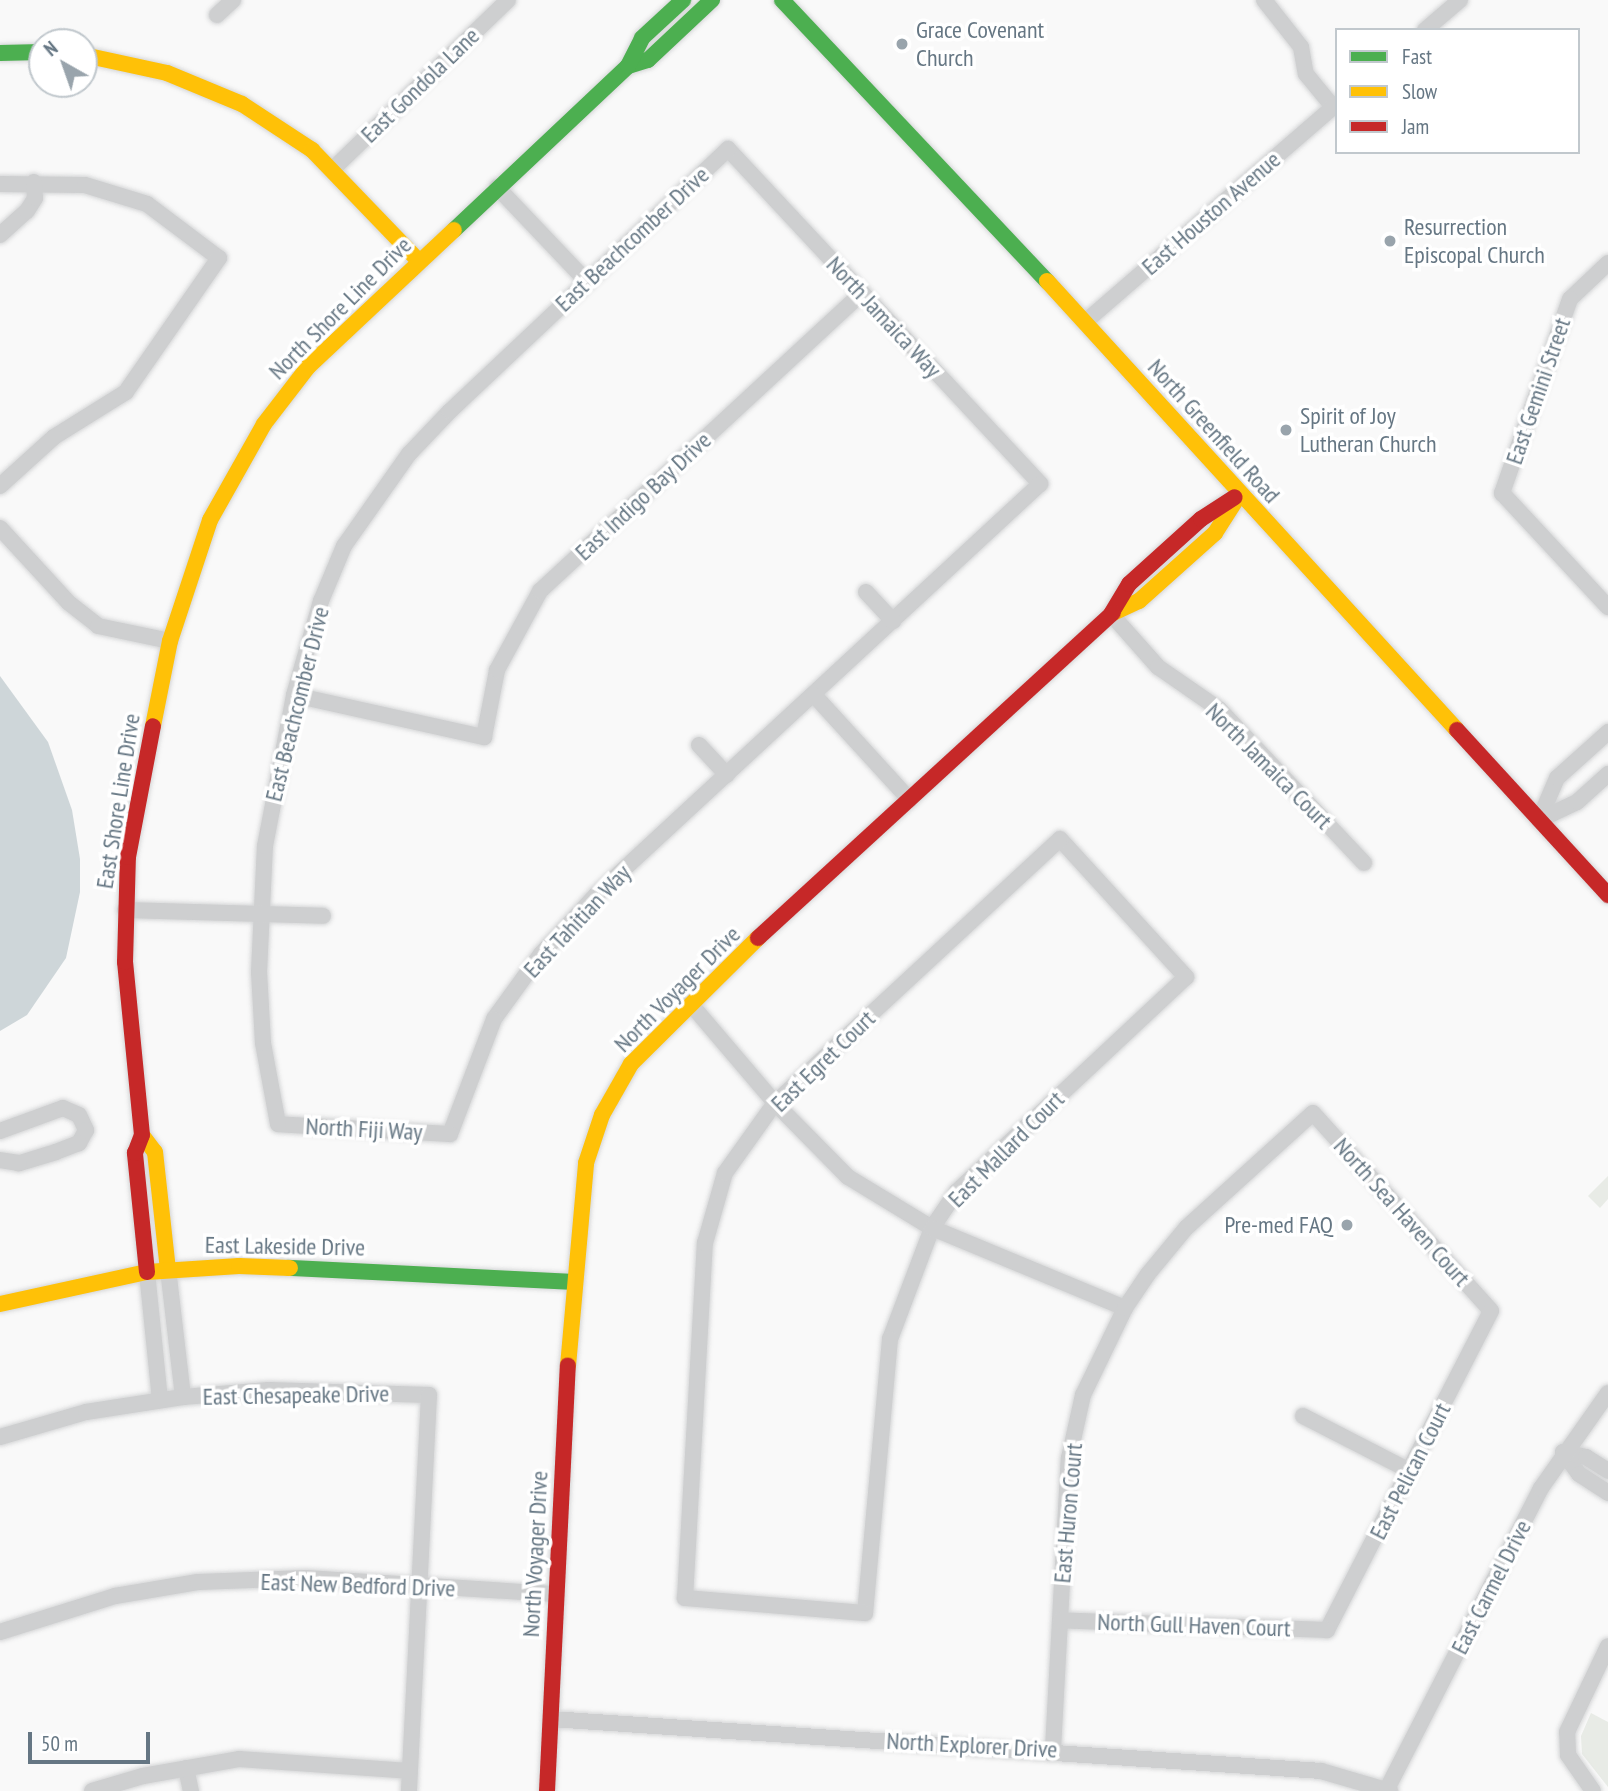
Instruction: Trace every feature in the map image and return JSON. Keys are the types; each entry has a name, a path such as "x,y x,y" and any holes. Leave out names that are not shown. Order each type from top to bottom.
{"street":[{"path":"217,15 233,0"},
{"name":"East Gondola Lane","path":"332,169 508,0"},
{"name":"North Shore Line Drive","path":"170,641 210,520 264,424 308,367 418,260 628,66 642,38 683,0"},
{"name":"North Shore Line Drive","path":"628,66 648,60 712,0"},
{"name":"North Greenfield Road","path":"782,0 1085,322 1608,895"},
{"path":"1264,0 1300,47 1306,74 1335,106"},
{"path":"1426,28 1460,0"},
{"path":"0,53 28,52"},
{"path":"98,58 139,65 221,94 291,135 332,169 418,260"},
{"name":"East Houston Avenue","path":"1085,322 1335,106"},
{"name":"East Beachcomber Drive","path":"278,1124 263,1043 261,916 265,846 294,695 321,601 344,546 372,501 450,411 728,149"},
{"name":"North Jamaica Way","path":"728,149 1040,484"},
{"path":"0,235 27,211 35,198 34,182"},
{"path":"0,184 34,182 85,185 147,204 219,258 126,392 54,437 0,486"},
{"path":"497,187 587,282"},
{"name":"East Gemini Street","path":"1608,263 1570,299 1502,493 1608,607"},
{"name":"East Indigo Bay Drive","path":"294,695 484,737 497,670 540,591 862,293"},
{"name":"East Tahitian Way","path":"450,1134 494,1019 541,954 596,895 1040,484"},
{"name":"North Voyager Drive","path":"547,1791 572,1282 586,1163 602,1115 631,1064 689,1002 1111,614 1129,584 1201,519 1240,494"},
{"path":"0,528 69,603 98,626 170,641"},
{"path":"866,592 893,621"},
{"name":"North Jamaica Court","path":"1111,614 1158,667 1220,710 1364,863"},
{"name":"East Shore Line Drive","path":"160,1400 135,1153 142,1135 125,962 125,910 134,818 170,641"},
{"path":"814,695 910,800"},
{"path":"1539,820 1557,778 1608,732"},
{"path":"699,745 727,775"},
{"path":"1539,820 1577,803 1608,774"},
{"name":"East Egret Court","path":"865,1613 685,1598 705,1243 725,1173 775,1103 1060,839 1186,977"},
{"path":"125,910 323,916"},
{"name":"East Mallard Court","path":"865,1613 890,1339 932,1228 957,1191 1186,977"},
{"path":"689,1002 775,1103 848,1177 932,1228 1125,1308"},
{"path":"0,1131 63,1108 79,1115 86,1130 79,1143 56,1152 19,1163 0,1160"},
{"name":"East Huron Court","path":"1053,1749 1069,1458 1083,1395 1125,1308 1186,1228 1313,1113"},
{"name":"North Sea Haven Court","path":"1313,1113 1491,1311"},
{"name":"North Fiji Way","path":"278,1124 450,1134"},
{"name":"East Shore Line Drive","path":"142,1135 155,1152 183,1397"},
{"name":"East Lakeside Drive","path":"0,1304 168,1269 314,1266 572,1282"},
{"name":"East Pelican Court","path":"1327,1630 1491,1311"},
{"name":"East Chesapeake Drive","path":"0,1437 86,1412 183,1397 269,1390 429,1395 420,1586"},
{"name":"East Carmel Drive","path":"1388,1790 1563,1452 1608,1393"},
{"path":"1303,1416 1410,1471"},
{"path":"1563,1452 1586,1457 1608,1471"},
{"path":"1563,1452 1579,1474 1608,1493"},
{"name":"East New Bedford Drive","path":"0,1632 115,1596 198,1582 306,1578 555,1594"},
{"path":"409,1791 420,1586"},
{"name":"North Gull Haven Court","path":"1060,1620 1327,1630"},
{"path":"1593,1791 1573,1765 1567,1744 1571,1718 1608,1646"},
{"name":"North Explorer Drive","path":"551,1719 1053,1749 1321,1771 1388,1790"},
{"path":"92,1791 186,1768 239,1759 409,1771"},
{"path":"186,1768 191,1791"}],"shaded area":[{"path":"0,676 48,742 72,810 80,859 80,892 66,958 27,1015 0,1031"},
{"path":"1608,1176 1608,1199 1600,1208 1588,1196"},
{"path":"1591,1713 1608,1722 1608,1787 1582,1754 1581,1736"}],"traffic: fast":[{"path":"454,230 628,66 642,38 683,0"},
{"path":"628,66 648,60 712,0"},
{"path":"782,0 1047,281"},
{"path":"0,53 28,52"},
{"path":"290,1268 572,1282"}],"traffic: slow":[{"path":"98,58 167,73 242,104 312,150 418,260"},
{"path":"153,726 170,641 210,520 264,424 308,367 454,230"},
{"path":"1047,281 1457,730"},
{"path":"1113,613 1139,601 1215,533 1240,494"},
{"path":"568,1366 586,1163 602,1115 631,1064 758,938"},
{"path":"142,1135 155,1152 168,1269"},
{"path":"0,1304 147,1272 239,1266 290,1268"}],"traffic: jam":[{"path":"1111,614 1129,584 1201,519 1235,497"},
{"path":"758,938 1113,613"},
{"path":"147,1272 135,1153 142,1135 125,962 128,857 153,726"},
{"path":"1457,730 1608,895"},
{"path":"547,1791 568,1366"}],"place":[{"name":"Grace Covenant Church","path":"902,44"},
{"name":"Resurrection Episcopal Church","path":"1390,241"},
{"name":"Spirit of Joy Lutheran Church","path":"1286,430"},
{"name":"Pre-med FAQ","path":"1347,1225"}]}
